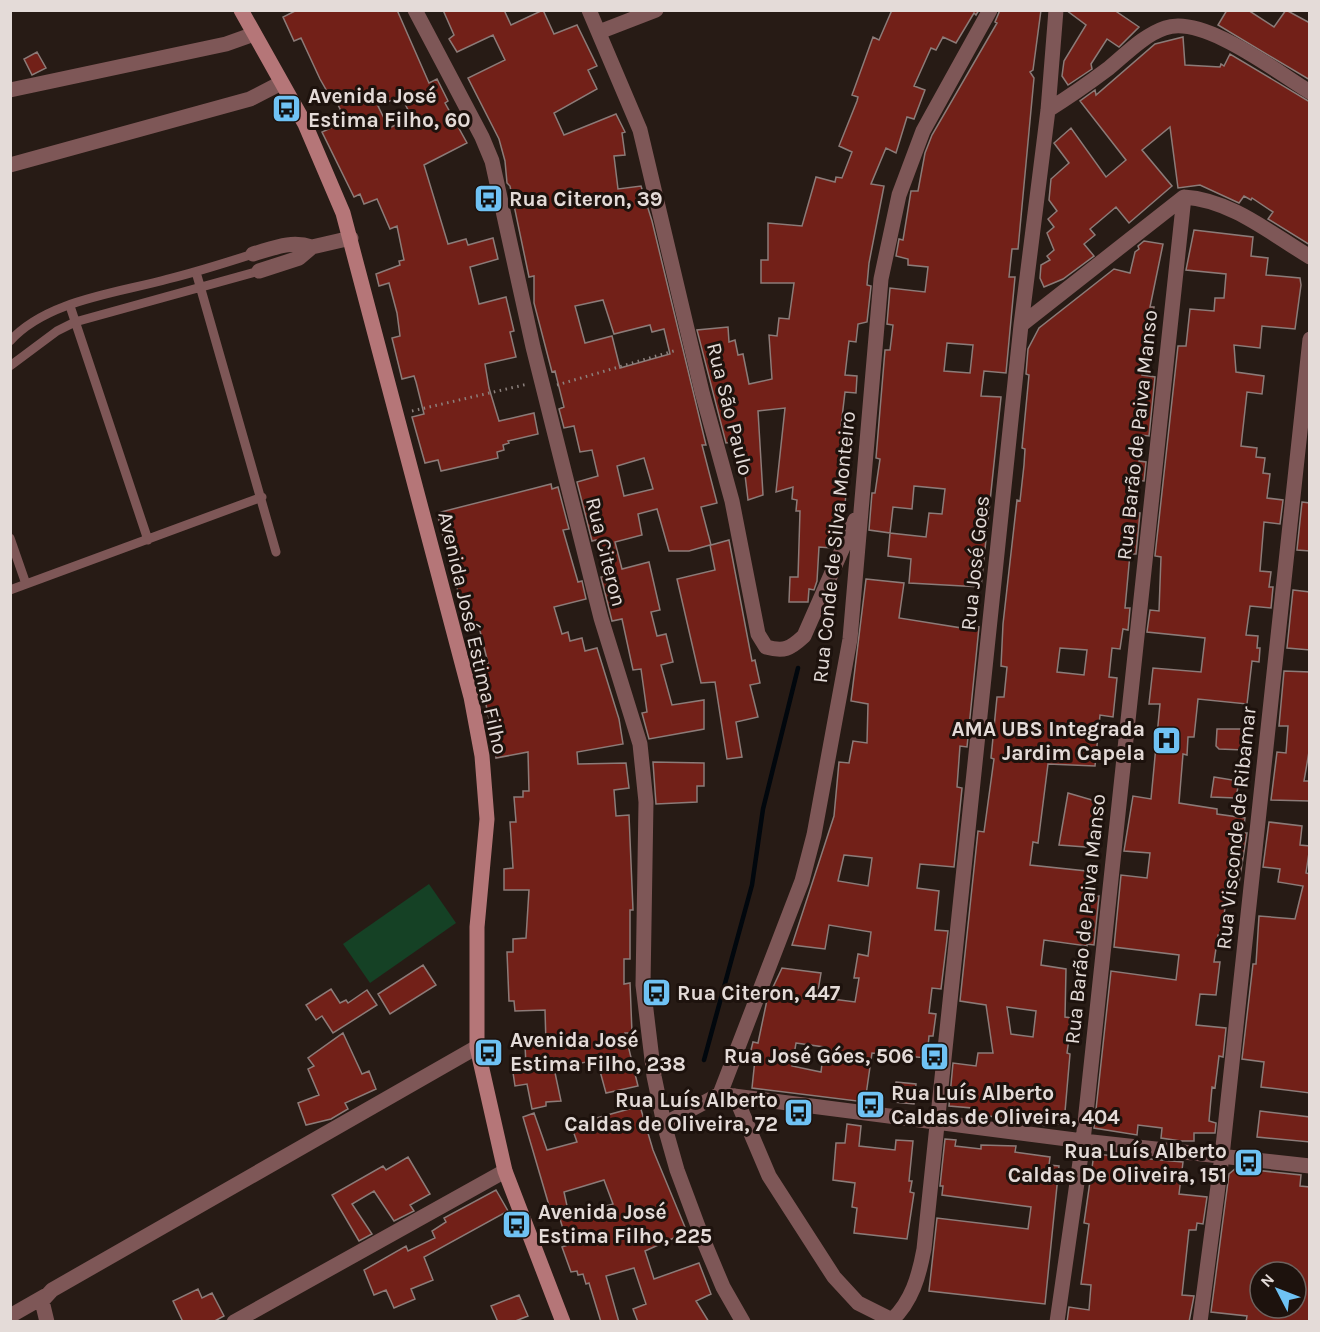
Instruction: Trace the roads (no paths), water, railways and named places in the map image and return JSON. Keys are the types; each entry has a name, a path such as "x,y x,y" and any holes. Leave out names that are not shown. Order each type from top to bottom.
{"street":[{"name":"Avenida José Estima Filho","path":"241,10 280,84 305,124 321,158 351,238 471,697 483,756 488,819 477,927 477,1047 505,1171 563,1322"},
{"name":"Rua Citeron","path":"415,10 482,137 492,161 542,385 602,618 640,744 646,802 643,985 654,1076 677,1170 723,1287 743,1322"},
{"name":"Rua São Paulo","path":"589,10 640,130 702,392 732,501 758,634 766,647 782,651 792,648 804,636 860,509"},
{"path":"599,32 656,10"},
{"name":"Rua Conde de Silva Monteiro","path":"727,1095 802,881 814,835 850,639 881,279 899,195 923,131 990,10"},
{"name":"Rua José Goes","path":"892,1321 910,1296 920,1272 938,1121 1021,325 1048,110 1056,10"},
{"path":"1048,110 1087,85 1152,34 1167,27 1183,26 1203,30 1310,92"},
{"path":"10,90 226,44 254,34"},
{"path":"10,165 249,99 280,84"},
{"path":"1021,325 1080,281 1184,197 1215,202 1243,216 1310,257"},
{"name":"Rua Barão de Paiva Manso","path":"1057,1322 1083,1141 1184,197"},
{"path":"259,272 299,258 312,248 351,238"},
{"path":"253,254 287,244 301,243 312,248"},
{"name":"Rua Visconde de Ribamar","path":"1200,1322 1222,1156 1310,339"},
{"path":"10,1316 477,1047"},
{"path":"727,1095 769,1176 834,1277 858,1303 892,1321"},
{"path":"664,1124 727,1095 1083,1141 1310,1166"},
{"path":"234,1322 505,1171"},
{"path":"45,1296 42,1301 47,1322"}],"lane":[{"path":"10,342 31,325 70,306 253,254"},
{"path":"196,272 276,552"},
{"path":"10,366 57,331 75,322 259,272"},
{"path":"70,306 148,540"},
{"path":"10,590 262,497"},
{"path":"10,538 26,584"}],"waterway":[{"path":"704,1060 752,885 763,809 798,668"}],"place":[{"name":"Avenida José Estima Filho, 60","path":"287,108"},
{"name":"Rua Citeron, 39","path":"488,199"},
{"name":"AMA UBS Integrada Jardim Capela","path":"1166,741"},
{"name":"Rua Citeron, 447","path":"656,993"},
{"name":"Avenida José Estima Filho, 238","path":"489,1052"},
{"name":"Rua José Góes, 506","path":"935,1056"},
{"name":"Rua Luís Alberto Caldas de Oliveira, 404","path":"870,1105"},
{"name":"Rua Luís Alberto Caldas de Oliveira, 72","path":"799,1112"},
{"name":"Rua Luís Alberto Caldas De Oliveira, 151","path":"1248,1163"},
{"name":"Avenida José Estima Filho, 225","path":"517,1224"}]}
